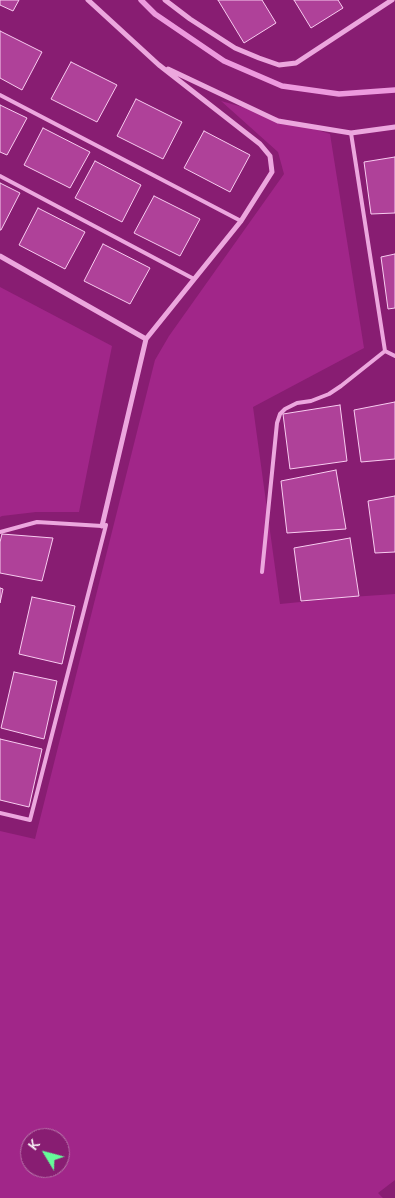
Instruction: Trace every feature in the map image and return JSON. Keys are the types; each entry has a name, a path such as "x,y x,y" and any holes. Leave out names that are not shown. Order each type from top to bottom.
{"street":[{"path":"88,0 159,65 260,144 270,156 272,172 241,221 146,339 104,526"},
{"path":"165,0 190,19 235,48 279,65 296,63 392,0"},
{"path":"159,65 278,122 351,133 395,127"},
{"path":"0,256 146,339"}],"lane":[{"path":"0,95 241,221"},
{"path":"351,133 385,351"},
{"path":"0,176 194,279"},
{"path":"385,351 395,356"},
{"path":"262,572 277,422 280,414 297,403 311,401 329,394 385,351"},
{"path":"0,532 38,522 104,526 30,820 0,813"}],"shaded area":[{"path":"221,101 330,134 364,348 253,407 280,604 395,594 395,1180 378,1193 383,1198 0,1198 0,831 35,839 155,360 169,336 284,174 278,152"},
{"path":"0,287 112,346 79,512 36,512 0,517"}],"building":[{"path":"0,0 19,0 13,11 0,5"},
{"path":"218,0 262,0 276,23 244,43"},
{"path":"294,0 338,0 343,8 311,28"},
{"path":"0,31 42,52 22,90 0,78"},
{"path":"71,62 117,85 97,122 51,99"},
{"path":"136,99 182,122 163,159 117,136"},
{"path":"0,105 27,118 7,155 0,152"},
{"path":"43,128 90,152 70,188 24,165"},
{"path":"204,131 250,155 230,192 184,168"},
{"path":"395,157 395,213 371,214 364,162"},
{"path":"95,161 141,185 122,222 75,198"},
{"path":"0,183 20,193 1,230 0,230"},
{"path":"154,196 200,219 180,256 134,233"},
{"path":"38,208 85,232 65,269 19,245"},
{"path":"103,244 150,268 130,304 84,281"},
{"path":"395,254 395,308 388,309 381,257"},
{"path":"395,402 395,459 361,462 354,410"},
{"path":"340,405 347,461 290,469 283,414"},
{"path":"336,470 346,529 287,533 281,481"},
{"path":"395,496 395,552 375,553 368,501"},
{"path":"2,534 53,538 42,581 0,573 0,542"},
{"path":"350,538 359,596 301,601 294,548"},
{"path":"0,588 3,589 0,603"},
{"path":"32,597 75,606 62,664 19,654"},
{"path":"14,672 57,681 44,739 1,728"},
{"path":"0,739 42,749 29,807 0,800"}],"waterway":[{"path":"141,0 155,14 224,61 282,86 339,94 395,90"}]}
